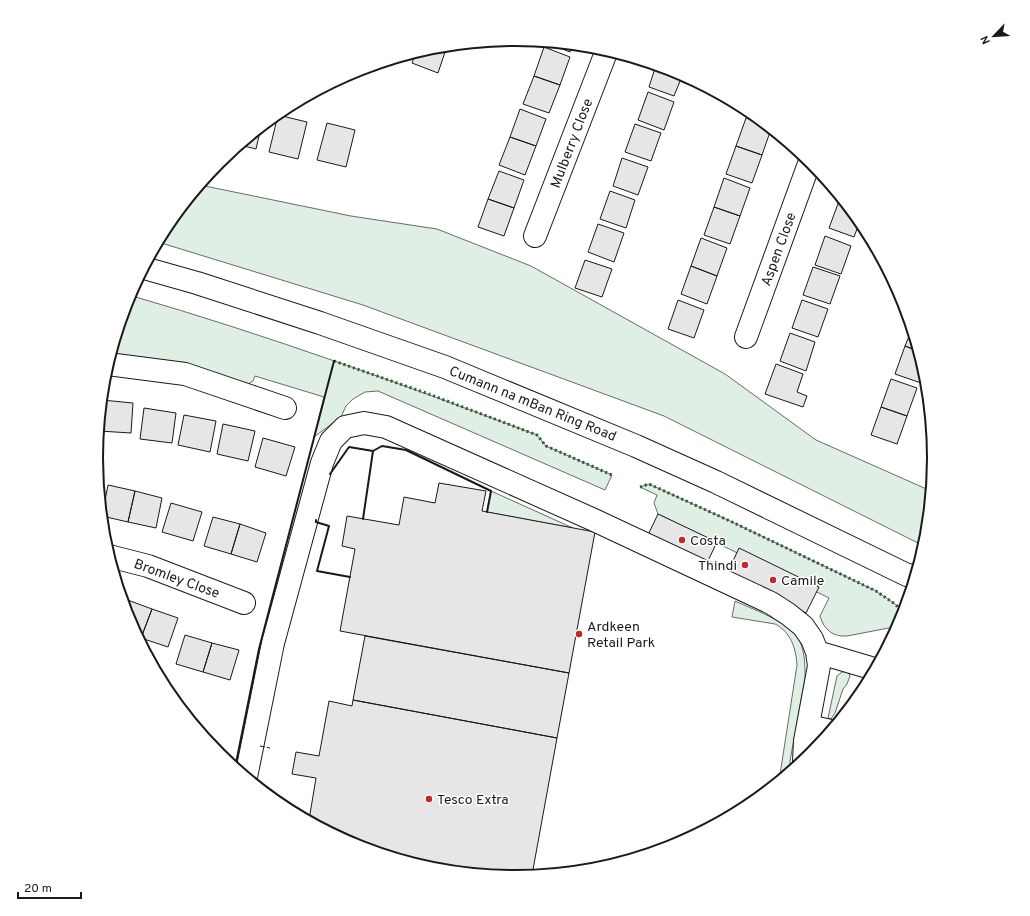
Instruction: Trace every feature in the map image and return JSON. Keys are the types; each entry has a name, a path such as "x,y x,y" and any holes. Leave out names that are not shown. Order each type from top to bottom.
{"main road":[{"name":"Mulberry Close","path":"534,236 605,56"},
{"name":"Aspen Close","path":"746,337 807,168"},
{"name":"Cumann na mBan Ring Road","path":"149,269 313,320 445,367 636,446 716,482 910,576"},
{"path":"114,365 185,374 285,408"},
{"path":"247,771 273,643 322,463 331,441 346,427 364,423 386,427 594,520 770,603 788,614 804,626 812,639 817,652 819,666 804,751"},
{"name":"Bromley Close","path":"115,558 148,566 244,603"},
{"path":"817,652 870,668"},
{"path":"808,726 825,730"}],"green space":[{"path":"205,186 351,216 437,229 531,266 725,374 816,440 926,489 918,543 664,416 363,305 163,244 172,229"},
{"path":"135,297 283,343 537,435 546,446 612,475 605,490 378,391 365,392 353,399 346,406 341,417 314,437 324,397 255,376 253,381 247,385 116,354"},
{"path":"649,484 876,591 899,608 891,628 847,636 833,634 824,625 820,616 829,598 658,514 654,503 657,495 640,487"},
{"path":"491,491 573,528 487,512"},
{"path":"735,601 774,619 792,631 802,647 805,662 805,678 790,765 780,774 797,665 794,647 789,636 775,624 732,617"},
{"path":"848,671 850,676 843,689 835,713 831,719 828,718 837,676 842,672"}],"building":[{"path":"544,47 570,57 560,85 534,76"},
{"path":"445,52 438,73 412,63 414,59"},
{"path":"654,71 687,83 680,81 674,96 649,87"},
{"path":"534,76 560,85 549,113 523,104"},
{"path":"648,92 674,102 664,130 638,120"},
{"path":"520,109 546,119 536,146 510,137"},
{"path":"284,116 307,122 298,159 269,152 276,122"},
{"path":"746,118 769,134 762,155 736,146"},
{"path":"327,123 355,130 346,167 317,160"},
{"path":"635,124 661,133 651,161 625,152"},
{"path":"259,135 256,149 245,146"},
{"path":"510,137 536,146 525,175 499,165"},
{"path":"736,146 762,155 752,183 726,174"},
{"path":"622,158 648,167 638,195 613,186"},
{"path":"499,171 524,180 514,208 488,199"},
{"path":"724,178 750,188 740,216 714,207"},
{"path":"610,191 635,200 626,228 600,219"},
{"path":"488,199 514,208 504,236 478,227"},
{"path":"838,203 857,228 854,237 829,228"},
{"path":"714,207 740,216 730,244 704,235"},
{"path":"598,224 624,233 614,262 588,252"},
{"path":"825,236 851,246 841,274 815,265"},
{"path":"701,238 727,248 717,276 691,266"},
{"path":"585,260 612,269 602,297 575,288"},
{"path":"691,266 717,276 707,304 681,294"},
{"path":"813,267 840,276 830,304 803,295"},
{"path":"678,300 704,310 694,338 668,329"},
{"path":"802,300 828,309 818,337 792,328"},
{"path":"790,333 815,342 806,371 780,361"},
{"path":"909,337 912,349 905,346"},
{"path":"905,346 912,349 920,383 895,374"},
{"path":"776,364 803,374 797,392 807,396 803,407 765,394"},
{"path":"891,379 917,388 907,416 881,407"},
{"path":"108,401 133,403 131,433 104,431"},
{"path":"881,407 907,416 897,444 871,435"},
{"path":"144,408 176,413 172,443 140,439"},
{"path":"184,415 216,421 210,452 178,445"},
{"path":"223,424 255,431 248,461 217,454"},
{"path":"263,438 295,447 286,476 255,467"},
{"path":"439,483 486,491 482,511 595,532 569,673 340,631 355,549 342,546 347,516 399,525 404,497 435,503"},
{"path":"108,485 135,491 128,522 108,517 105,498"},
{"path":"135,491 162,498 156,528 128,522"},
{"path":"171,503 202,512 193,541 162,532"},
{"name":"Costa","path":"658,514 717,542 706,565 647,537"},
{"path":"213,517 240,524 231,554 204,546"},
{"path":"240,524 266,533 257,562 231,554"},
{"name":"Camile","path":"739,548 819,587 806,613 727,574"},
{"path":"129,600 152,609 142,634"},
{"path":"152,609 178,618 168,647 145,639 142,634"},
{"path":"185,635 212,643 203,672 176,664"},
{"path":"365,636 569,673 557,738 353,700"},
{"path":"212,643 239,650 230,680 203,672"},
{"name":"Tesco Extra","path":"353,700 557,738 533,869 488,869 435,862 408,856 357,839 310,815 316,778 292,774 296,752 319,756 329,701 352,706"}],"hedge":[{"path":"334,361 426,393 537,435 546,446 612,475"},
{"path":"640,487 649,484 730,521 876,591 899,608"}],"fence":[{"path":"260,746 270,748"}],"wall":[{"path":"236,761 259,649 334,361"},
{"path":"373,451 382,446 406,450 491,491 487,512"},
{"path":"330,474 349,447 373,451 363,519"},
{"path":"316,520 316,522 329,526 317,571 350,577"}],"place":[{"name":"Costa","path":"682,540"},
{"name":"Thindi","path":"745,565"},
{"name":"Camile","path":"773,580"},
{"name":"Ardkeen Retail Park","path":"579,634"},
{"name":"Tesco Extra","path":"429,799"}]}
